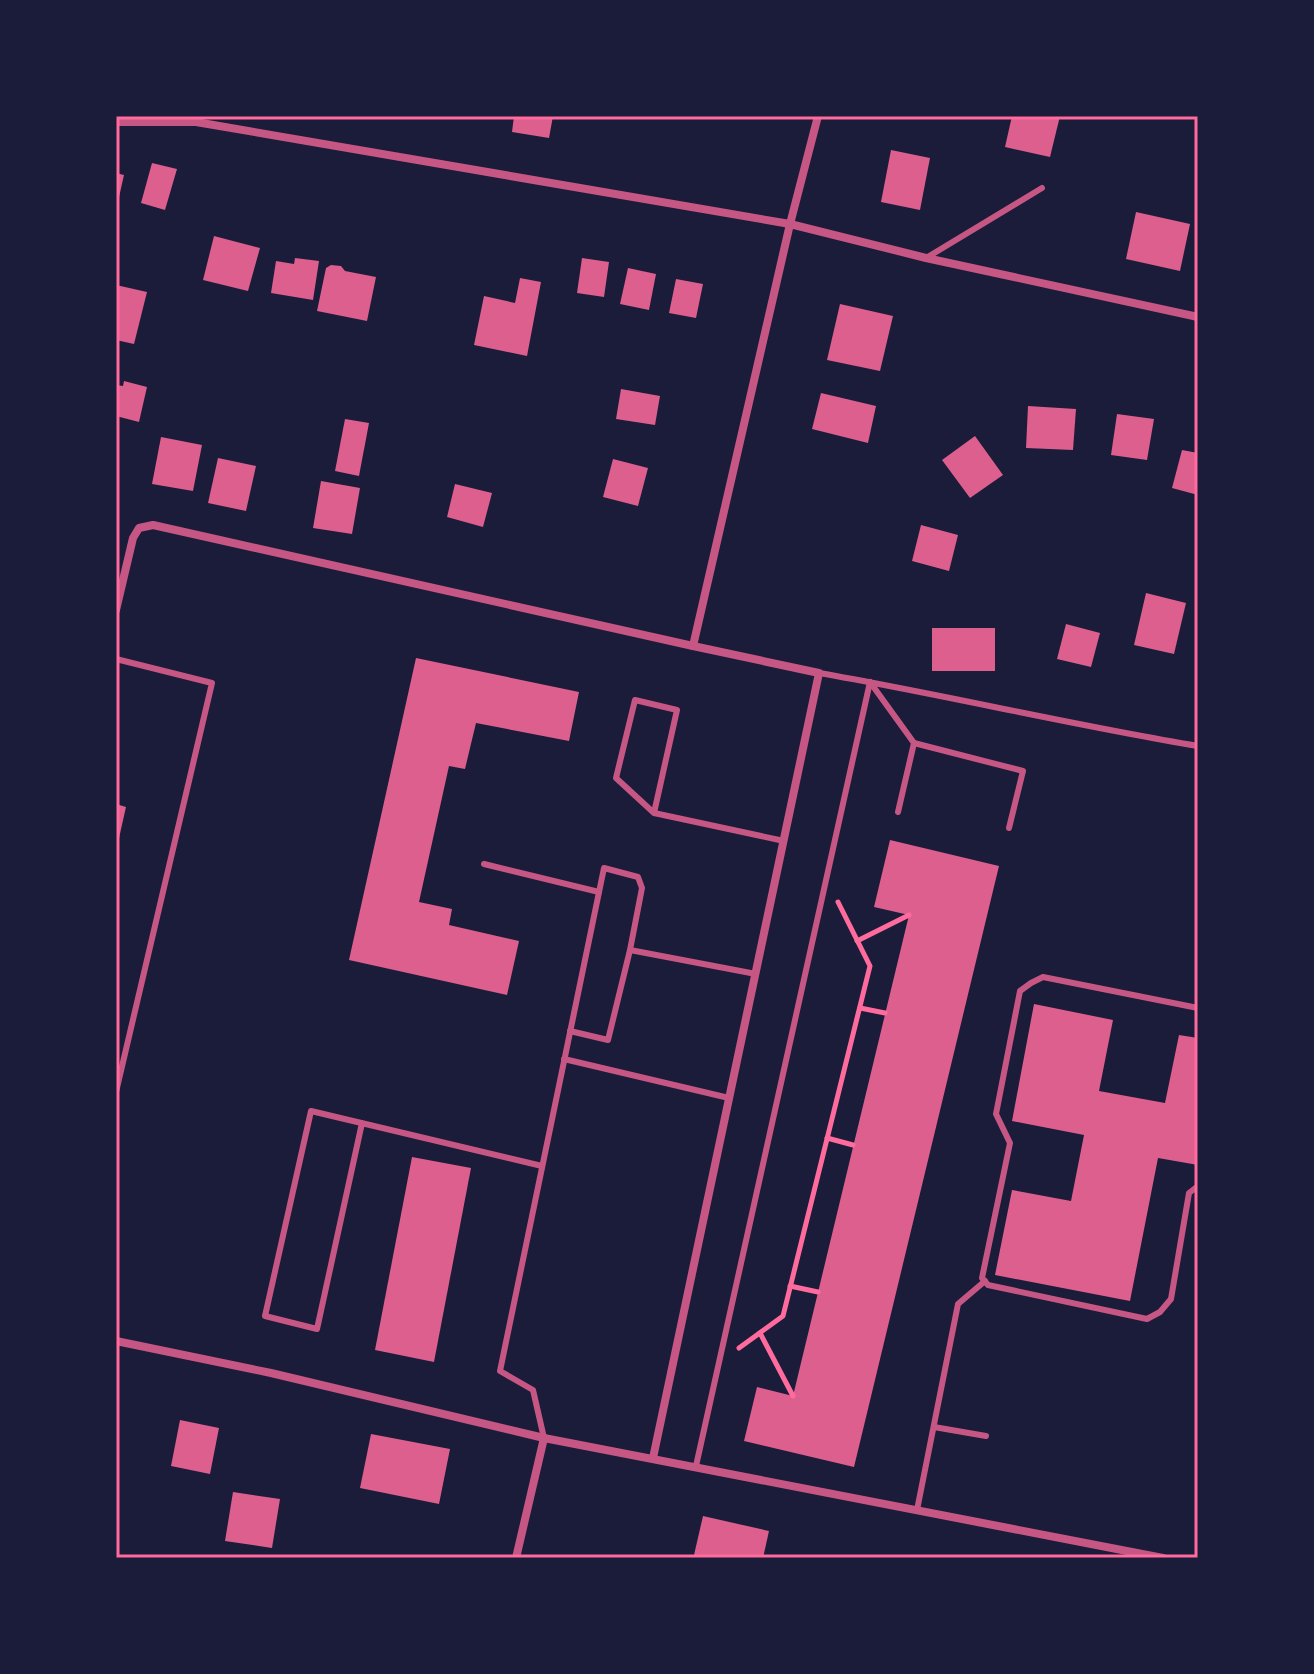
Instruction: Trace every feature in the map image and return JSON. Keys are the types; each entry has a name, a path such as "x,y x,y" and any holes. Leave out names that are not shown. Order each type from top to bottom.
{"street":[{"path":"693,646 790,224 818,116"},
{"path":"116,122 196,122 790,224 926,258 1198,317"},
{"path":"116,610 133,538 139,528 153,525 819,673 653,1458"},
{"path":"116,1341 271,1373 544,1438 1163,1558"},
{"path":"516,1558 544,1438"}],"lane":[{"path":"926,258 1042,188"},
{"path":"116,659 212,683 116,1092"},
{"path":"819,673 1198,746"},
{"path":"870,682 914,743 1023,771 1009,828"},
{"path":"696,1466 870,682"},
{"path":"654,813 677,710 635,700 616,778 654,813 784,841"},
{"path":"898,812 914,743"},
{"path":"484,864 599,892"},
{"path":"544,1438 533,1390 500,1371 564,1059 604,868 638,877 642,888 608,1040 570,1031"},
{"path":"630,950 756,974"},
{"path":"1198,1008 1043,977 1020,991 996,1114 1010,1143 982,1278 988,1285 1147,1319 1160,1312 1171,1299 1189,1193 1198,1186"},
{"path":"564,1059 729,1098"},
{"path":"362,1123 317,1329 265,1316 311,1111 362,1123 542,1166"},
{"path":"917,1510 958,1304 985,1281"},
{"path":"934,1427 986,1436"}],"path":[{"path":"719,1363 783,1316 870,966 827,879"},
{"path":"857,941 909,915"},
{"path":"860,1008 885,1013"},
{"path":"827,1138 853,1145"},
{"path":"790,1286 818,1292"},
{"path":"760,1333 793,1396"}],"building":[{"path":"514,116 553,116 549,138 512,132"},
{"path":"1012,116 1060,116 1050,157 1005,147"},
{"path":"891,150 930,158 920,210 881,202"},
{"path":"152,163 177,169 165,210 141,203"},
{"path":"116,173 124,175 117,206 116,205"},
{"path":"1136,212 1190,224 1180,271 1126,259"},
{"path":"214,236 260,248 248,291 203,280"},
{"path":"295,258 319,261 313,300 271,293 276,261 294,264"},
{"path":"582,258 609,262 604,297 577,293"},
{"path":"331,265 376,277 367,321 317,311 326,268"},
{"path":"628,268 656,274 649,310 620,304"},
{"path":"520,278 541,282 527,356 474,345 484,296 515,303"},
{"path":"676,279 703,284 696,318 669,313"},
{"path":"116,285 147,292 134,344 116,340"},
{"path":"840,304 893,316 880,371 827,360"},
{"path":"124,381 147,387 139,422 116,416 116,385 123,386"},
{"path":"621,389 660,396 655,425 616,419"},
{"path":"821,393 876,406 868,443 812,429"},
{"path":"1028,406 1076,409 1073,450 1026,448"},
{"path":"1117,414 1154,419 1147,460 1111,455"},
{"path":"345,419 369,423 359,476 335,471"},
{"path":"975,436 1003,475 970,498 942,460"},
{"path":"161,437 202,445 193,491 152,484"},
{"path":"1182,450 1198,453 1198,495 1172,488"},
{"path":"218,458 256,466 246,511 208,503"},
{"path":"613,459 648,468 638,506 603,497"},
{"path":"321,481 360,488 352,534 313,528"},
{"path":"455,484 492,493 483,527 447,517"},
{"path":"921,525 958,535 949,571 912,561"},
{"path":"1146,593 1186,603 1174,654 1134,645"},
{"path":"1066,624 1100,633 1091,667 1057,659"},
{"path":"932,628 995,628 995,671 932,671"},
{"path":"416,658 579,692 569,741 476,723 465,769 449,766 419,902 452,909 449,925 519,941 507,995 349,960"},
{"path":"116,804 126,807 117,847 116,847"},
{"path":"890,840 999,866 854,1467 744,1441 757,1387 793,1396 909,915 874,907"},
{"path":"1034,1004 1113,1020 1099,1091 1165,1103 1179,1035 1198,1038 1198,1165 1158,1158 1130,1301 995,1275 1012,1190 1071,1201 1084,1135 1012,1121"},
{"path":"412,1157 471,1168 434,1362 375,1350"},
{"path":"180,1420 219,1428 210,1474 171,1466"},
{"path":"371,1434 450,1449 439,1504 360,1488"},
{"path":"233,1492 280,1499 272,1548 225,1541"},
{"path":"703,1516 769,1531 763,1558 694,1555"}]}
